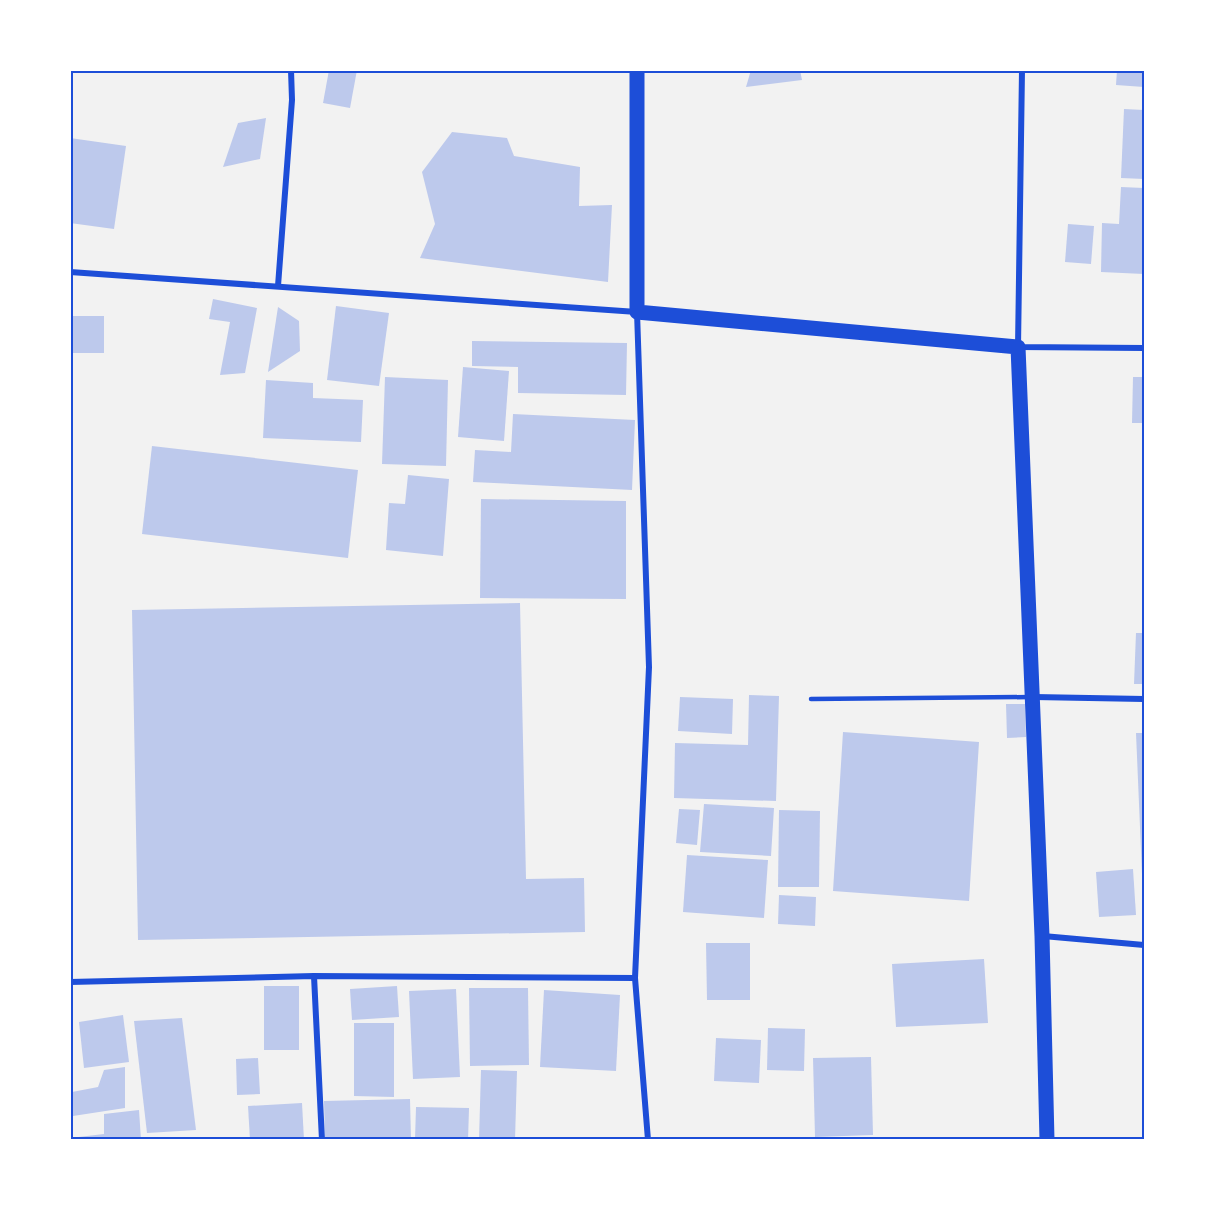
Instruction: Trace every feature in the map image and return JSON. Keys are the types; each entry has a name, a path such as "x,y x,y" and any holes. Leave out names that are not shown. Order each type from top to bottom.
{"main road":[{"path":"637,70 637,312 1018,346 1042,936 1047,1140"}],"street":[{"path":"278,286 292,100 291,70"},
{"path":"1022,70 1018,346 1144,348"},
{"path":"70,272 637,312 649,667 635,978 648,1140"},
{"path":"1033,697 1144,699"},
{"path":"1042,936 1144,945"},
{"path":"70,982 314,976 635,978"},
{"path":"314,976 322,1140"}],"lane":[{"path":"811,699 1033,697"}],"building":[{"path":"329,70 357,70 350,108 323,103"},
{"path":"751,70 800,70 802,80 746,87"},
{"path":"1117,70 1144,70 1144,87 1116,85"},
{"path":"1124,109 1144,110 1144,179 1121,178"},
{"path":"266,118 260,159 223,167 238,123"},
{"path":"452,132 507,138 514,156 580,167 579,206 612,205 608,282 420,258 435,224 422,172"},
{"path":"70,138 126,146 114,229 70,223"},
{"path":"1121,187 1144,188 1144,274 1101,272 1102,223 1119,224"},
{"path":"1068,224 1094,226 1091,264 1065,262"},
{"path":"213,299 257,308 245,373 220,375 230,322 209,319"},
{"path":"336,306 389,313 379,386 327,380"},
{"path":"278,307 299,321 300,351 268,372"},
{"path":"70,316 104,316 104,353 70,353"},
{"path":"472,341 627,343 626,395 518,393 518,367 472,366"},
{"path":"463,367 509,371 504,441 458,437"},
{"path":"385,377 448,380 446,466 382,464"},
{"path":"1133,377 1144,377 1144,423 1132,423"},
{"path":"266,380 313,383 313,398 363,400 361,442 263,438"},
{"path":"513,414 635,420 632,490 473,482 475,450 511,452"},
{"path":"152,446 358,470 348,558 142,534"},
{"path":"408,475 449,479 443,556 386,550 389,503 405,504"},
{"path":"481,499 626,501 626,599 480,598"},
{"path":"520,603 526,879 584,878 585,932 138,940 132,610"},
{"path":"1136,633 1144,633 1144,684 1134,684"},
{"path":"749,695 779,696 776,801 674,798 675,743 748,745"},
{"path":"680,697 733,699 732,734 678,731"},
{"path":"1006,704 1025,704 1026,737 1007,738"},
{"path":"843,732 979,742 969,901 833,891"},
{"path":"1136,733 1144,733 1144,898 1143,898"},
{"path":"704,804 774,808 771,856 700,852"},
{"path":"679,809 700,810 697,845 676,843"},
{"path":"779,810 820,811 819,887 778,887"},
{"path":"687,855 768,860 764,918 683,912"},
{"path":"1133,869 1136,915 1099,917 1096,872"},
{"path":"779,895 816,897 815,926 778,924"},
{"path":"706,943 750,943 750,1000 707,1000"},
{"path":"984,959 988,1023 896,1027 892,964"},
{"path":"264,986 299,986 299,1050 264,1050"},
{"path":"397,986 399,1017 352,1020 350,989"},
{"path":"469,988 528,988 529,1065 470,1066"},
{"path":"456,989 460,1077 413,1079 409,991"},
{"path":"544,990 620,995 616,1071 540,1067"},
{"path":"123,1015 129,1062 84,1068 79,1022"},
{"path":"182,1018 196,1130 147,1133 134,1021"},
{"path":"354,1023 394,1023 394,1097 354,1096"},
{"path":"768,1028 805,1029 804,1071 767,1070"},
{"path":"716,1038 761,1040 759,1083 714,1081"},
{"path":"871,1057 873,1135 815,1137 813,1058"},
{"path":"258,1058 260,1094 237,1095 236,1059"},
{"path":"125,1067 125,1108 73,1116 72,1092 98,1087 104,1070"},
{"path":"481,1070 517,1071 515,1140 479,1140"},
{"path":"410,1099 411,1140 325,1140 324,1101"},
{"path":"302,1103 304,1140 250,1140 248,1106"},
{"path":"416,1107 469,1108 468,1140 415,1140"},
{"path":"139,1110 141,1140 70,1140 70,1138 104,1134 104,1114"}]}
